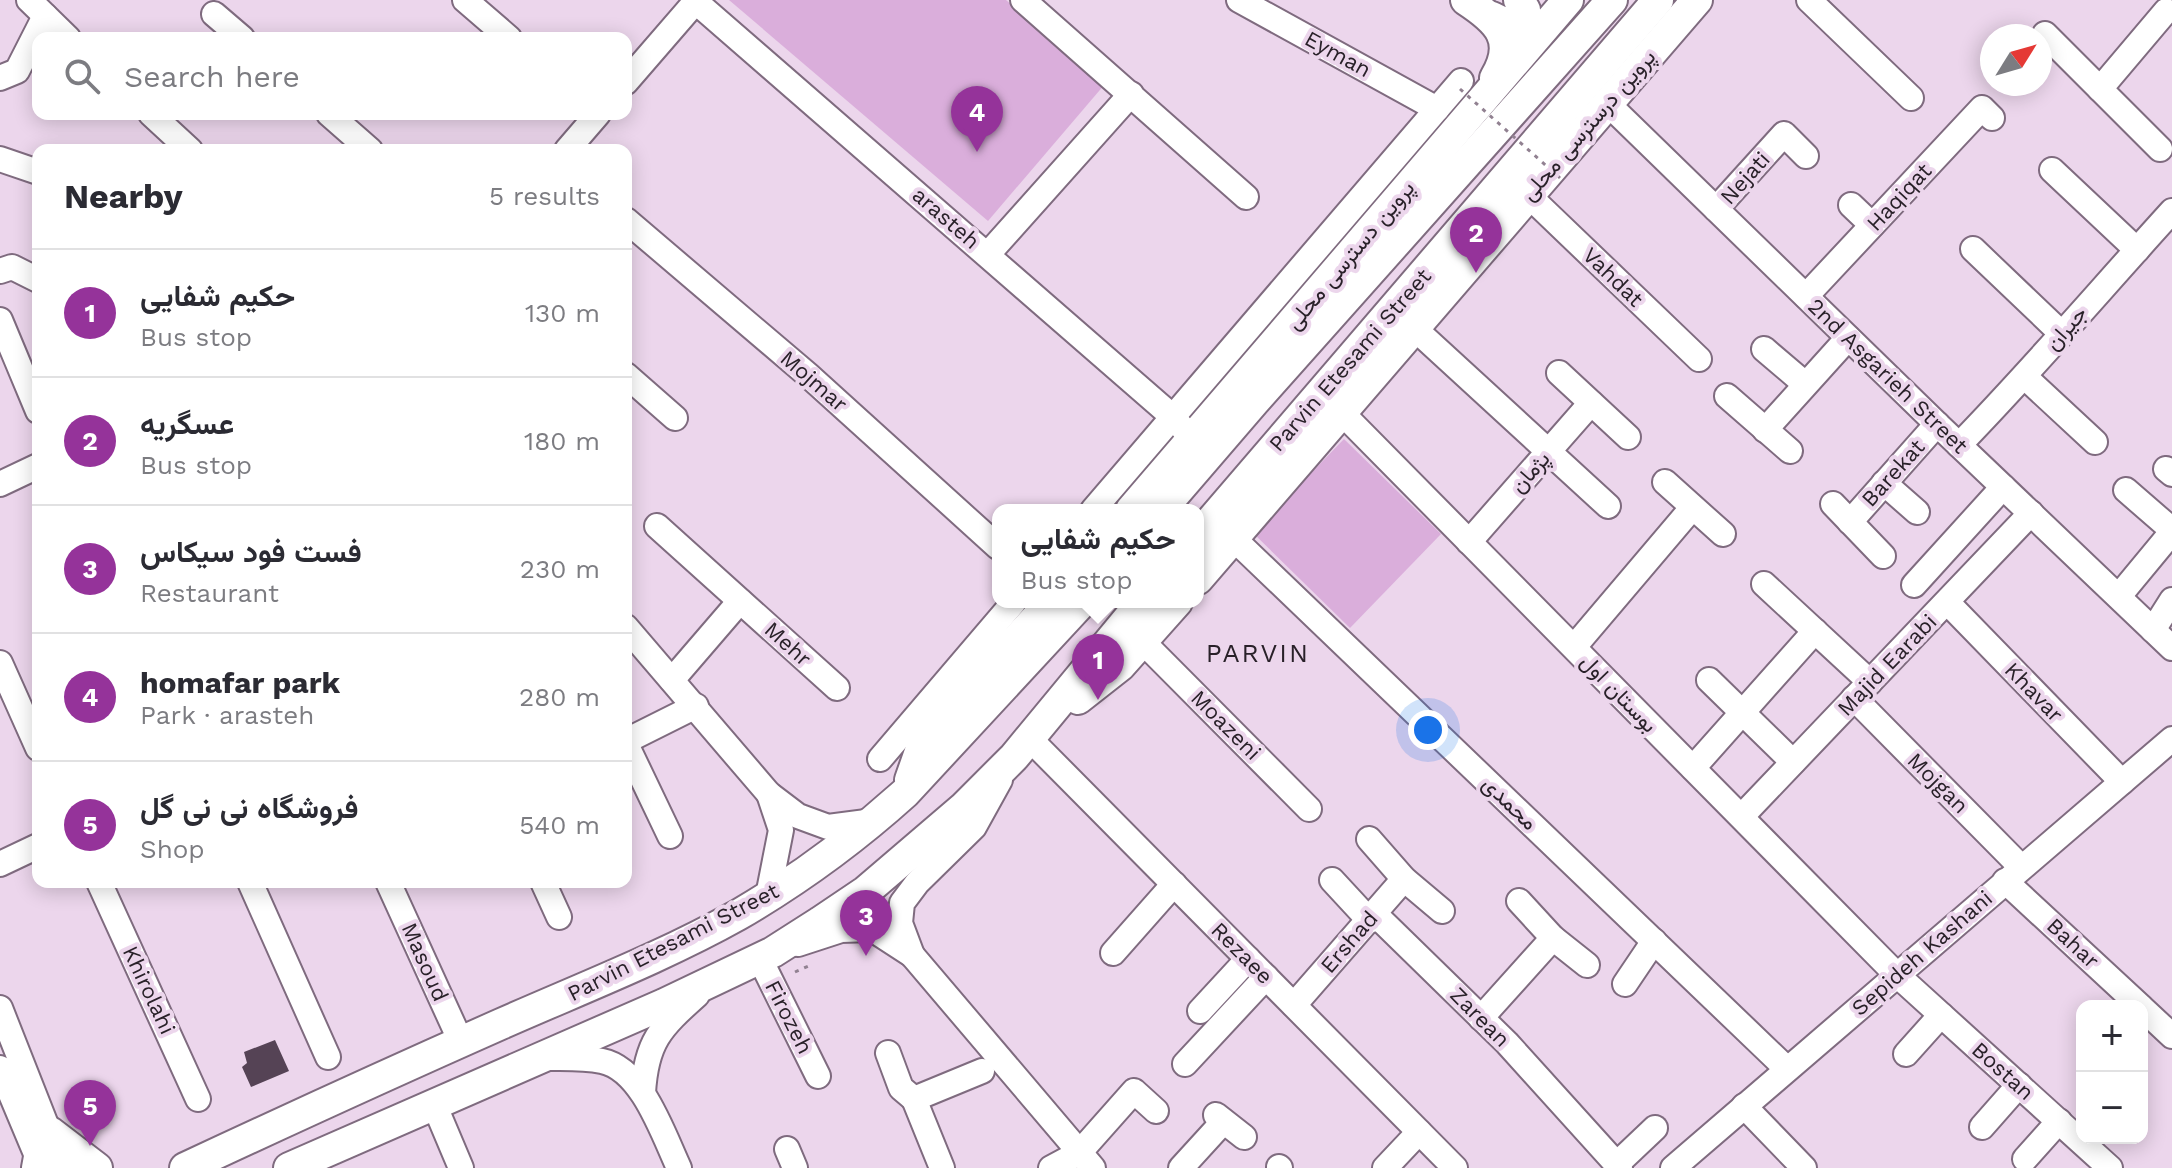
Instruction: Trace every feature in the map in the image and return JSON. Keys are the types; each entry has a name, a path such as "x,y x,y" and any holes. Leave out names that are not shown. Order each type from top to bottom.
{"main road":[{"path":"1466,0 1503,24 1514,23 1521,18 1525,10 1519,0"},
{"name":"پروین دسترسی محلی","path":"1135,504 1182,428 1467,91 1568,0"},
{"name":"Parvin Etesami Street","path":"1166,504 1612,0"},
{"name":"Parvin Etesami Street","path":"1204,529 1658,0"},
{"name":"پروین درسترسی محلی","path":"1204,572 1697,0"},
{"path":"1467,91 1504,63 1505,43 1492,17"},
{"path":"905,793 924,740 1045,608"},
{"name":"Parvin Etesami Street","path":"185,1168 634,966 736,916 793,881 874,821 905,793 1076,608"},
{"path":"289,1168 712,981 766,955 866,891 963,808 1021,747 1137,608"},
{"path":"1021,747 1120,666 1172,608"},
{"path":"46,1159 97,1168"}],"street":[{"path":"465,0 502,32"},
{"path":"1023,0 1246,197"},
{"name":"Eyman","path":"1239,0 1437,109"},
{"path":"1809,0 1911,98"},
{"path":"632,75 696,1"},
{"name":"arasteh","path":"696,1 988,254 1182,428"},
{"path":"0,78 17,71 37,8 62,32"},
{"path":"2100,89 2164,9"},
{"path":"214,14 235,32"},
{"path":"2052,41 2160,149"},
{"path":"1100,504 1182,428 1437,109 1467,91"},
{"path":"988,254 1131,94"},
{"name":"2nd Asgarieh Street","path":"1606,102 2172,648"},
{"name":"Haqiqat","path":"1806,296 1982,108 1992,118"},
{"path":"158,120 184,144"},
{"path":"336,120 363,144"},
{"path":"572,144 592,120"},
{"name":"Nejati","path":"1716,209 1784,134 1806,156"},
{"path":"0,159 32,170"},
{"path":"2052,170 2137,250"},
{"name":"Vahdat","path":"1528,195 1699,359"},
{"path":"1851,205 1872,225"},
{"name":"جیران","path":"1959,445 2025,377 2172,211"},
{"name":"Mojmar","path":"632,225 808,375 992,542"},
{"path":"1973,249 2061,333"},
{"path":"0,271 12,267 32,277"},
{"path":"0,320 32,397"},
{"path":"1414,328 1608,506"},
{"path":"1765,430 1848,338"},
{"path":"1764,349 1805,384"},
{"path":"1559,373 1628,437"},
{"path":"2025,377 2095,442"},
{"path":"632,380 675,418"},
{"path":"1727,396 1790,451"},
{"name":"پژمان","path":"1469,542 1591,403"},
{"name":"بوستان اول","path":"1341,412 1896,974"},
{"name":"Barekat","path":"1850,522 1937,424"},
{"path":"0,484 32,469"},
{"path":"1665,482 1723,534"},
{"path":"1884,483 1917,512"},
{"path":"1914,585 2003,487"},
{"path":"2119,596 2172,531 2126,490"},
{"path":"1833,504 1883,556"},
{"path":"1574,647 1692,508"},
{"name":"Majid Earabi","path":"1742,816 2031,513"},
{"name":"Mehr","path":"657,526 837,688"},
{"name":"محمدی","path":"1233,538 1787,1069"},
{"name":"Mojgan","path":"1764,584 1815,631 2013,874"},
{"path":"2153,630 2172,600"},
{"path":"672,680 740,601"},
{"name":"Khavar","path":"1947,602 2122,782"},
{"path":"880,759 1009,608"},
{"path":"1693,768 1815,631"},
{"path":"632,634 769,794 798,816 828,827 874,821"},
{"name":"Moazeni","path":"1142,641 1309,809"},
{"path":"0,663 32,735"},
{"path":"1709,680 1793,762"},
{"path":"632,739 696,706"},
{"name":"Sepideh Kashani","path":"1673,1168 2172,739"},
{"path":"912,955 900,923 902,903 917,883 974,827 1021,747"},
{"name":"Rezaee","path":"1021,747 1174,884 1455,1168"},
{"path":"632,755 670,836"},
{"path":"768,896 781,830 769,794"},
{"path":"1369,839 1404,879 1442,911"},
{"path":"0,864 32,849"},
{"name":"Bahar","path":"2013,874 2134,1000"},
{"name":"Ershad","path":"1294,1005 1404,879"},
{"name":"Zarean","path":"1332,880 1369,920 1380,919 1481,1018 1618,1166"},
{"path":"1113,953 1174,884"},
{"name":"Khirolahi","path":"102,888 198,1099"},
{"path":"253,888 328,1057"},
{"name":"Masoud","path":"391,888 461,1042"},
{"path":"546,888 559,917"},
{"path":"1519,901 1553,938 1587,965"},
{"path":"766,955 841,930 859,928 880,933 912,955 1086,1160"},
{"path":"1481,1018 1553,938"},
{"path":"1625,984 1654,941"},
{"name":"Firozeh","path":"766,955 818,1076"},
{"path":"1200,1011 1248,959"},
{"name":"Bostan","path":"1896,974 2059,1121 2096,1163"},
{"path":"1185,1064 1266,977"},
{"path":"643,1093 645,1063 655,1039 676,1014 712,981"},
{"path":"0,1008 46,1159"},
{"name":"Bahar","path":"2148,1014 2172,1036"},
{"path":"1906,1054 1941,1015"},
{"path":"888,1053 901,1088 914,1099 942,1168"},
{"path":"539,1058 605,1061 623,1071 643,1093 679,1168"},
{"path":"0,1068 46,1159"},
{"path":"914,1099 982,1071"},
{"path":"1982,1127 2019,1085"},
{"path":"1051,1168 1086,1160 1134,1091 1156,1111"},
{"path":"434,1104 461,1168"},
{"path":"1744,1106 1804,1168"},
{"path":"1181,1168 1219,1119 1244,1137"},
{"path":"2025,1159 2059,1121"},
{"path":"1618,1166 1655,1128"},
{"path":"1385,1168 1419,1132"}],"path":[{"path":"1467,91 1560,178"},
{"path":"795,972 813,964"}],"shaded area":[{"path":"729,0 1006,0 1105,84 988,221"},
{"path":"1344,439 1441,534 1350,628 1253,533"}],"building":[{"path":"275,1040 289,1071 251,1087 242,1067 247,1063 244,1052"}],"place":[{"name":"homafar park","path":"977,152"},
{"name":"عسگریه","path":"1476,273"},
{"name":"حکیم شفایی","path":"1098,700"},
{"name":"فست فود سیکاس","path":"866,956"},
{"name":"فروشگاه نی نی گل","path":"90,1146"}],"district":[{"name":"PARVIN","path":"1258,653"}]}
